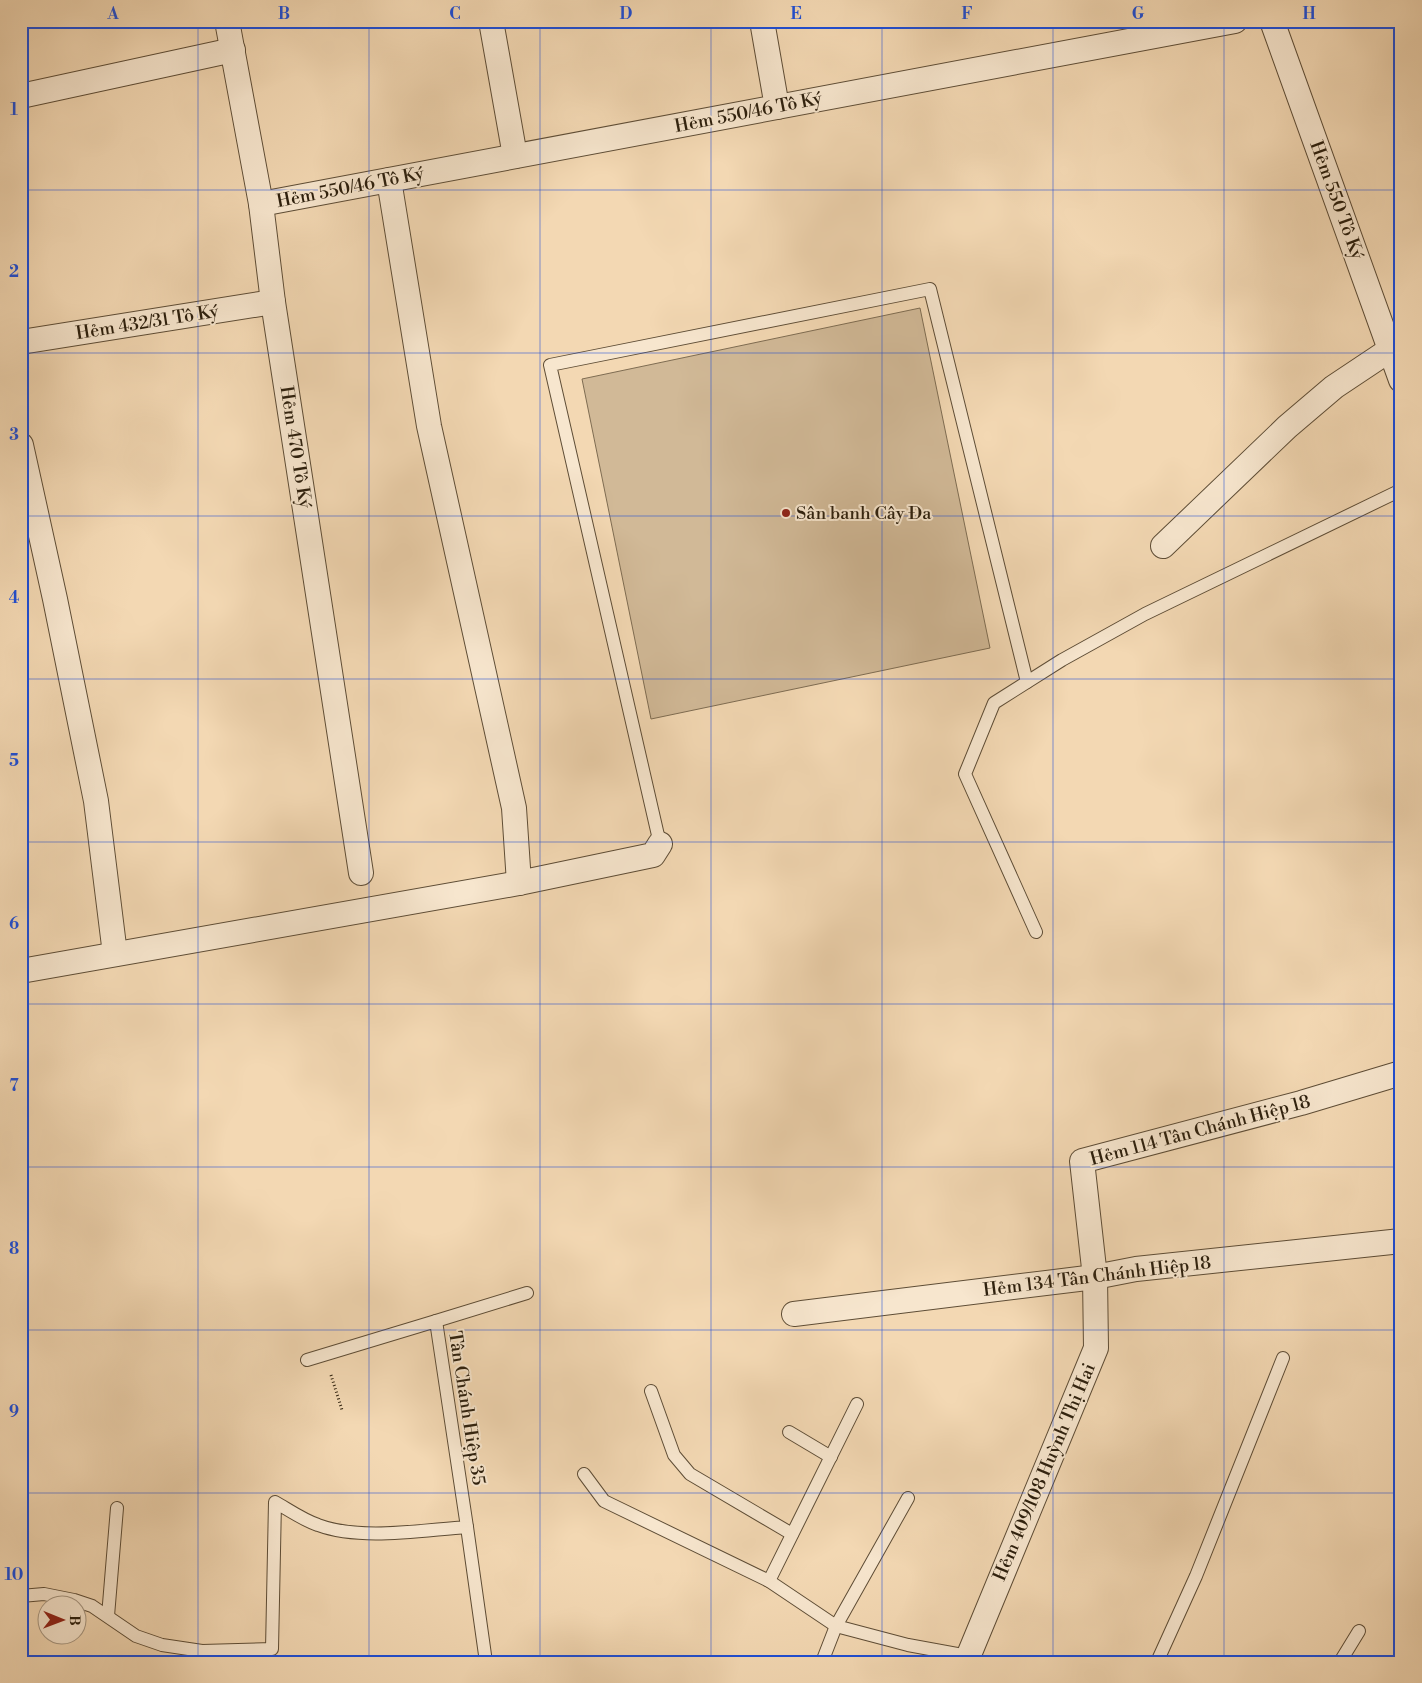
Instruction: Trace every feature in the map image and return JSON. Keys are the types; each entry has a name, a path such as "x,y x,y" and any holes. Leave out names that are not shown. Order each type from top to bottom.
{"street":[{"name":"Hẻm 470 Tô Ký","path":"228,21 261,204 273,302 361,873"},
{"path":"491,21 515,156"},
{"path":"762,21 777,107"},
{"name":"Hẻm 550/46 Tô Ký","path":"261,204 1235,21"},
{"name":"Hẻm 550 Tô Ký","path":"1272,21 1401,380"},
{"path":"21,96 233,50"},
{"path":"390,180 429,426 514,808 519,883"},
{"name":"Hẻm 432/31 Tô Ký","path":"21,342 273,302"},
{"path":"1163,546 1287,427 1334,387 1391,349"},
{"path":"21,445 55,599 96,801 115,954"},
{"path":"21,971 519,883 653,855 660,844"},
{"name":"Hẻm 114 Tân Chánh Hiệp 18","path":"1096,1277 1082,1161 1301,1103 1401,1073"},
{"name":"Hẻm 134 Tân Chánh Hiệp 18","path":"794,1314 1096,1277 1136,1269 1401,1241"},
{"name":"Hẻm 409/108 Huỳnh Thị Hai","path":"972,1660 1096,1348 1096,1277"}],"lane":[{"path":"660,844 550,365 930,289 1027,682"},
{"path":"1036,932 965,774 994,703 1062,660 1146,614 1401,490"},
{"path":"436,1321 527,1293"},
{"name":"Tân Chánh Hiệp 35","path":"307,1360 327,1361 436,1321 486,1662"},
{"path":"1157,1662 1199,1567 1283,1358"},
{"path":"651,1391 674,1455 690,1474 792,1534"},
{"path":"769,1581 857,1404"},
{"path":"789,1432 831,1457"},
{"path":"584,1474 604,1501 769,1581 836,1626 972,1660"},
{"path":"822,1662 836,1626 908,1498"},
{"path":"21,1596 44,1594 61,1596 92,1606 124,1628 149,1642 178,1648 201,1656 272,1649 275,1502 317,1525 346,1532 376,1533 467,1527"},
{"path":"108,1616 117,1508"},
{"path":"1340,1662 1359,1631"}],"path":[{"path":"327,1361 342,1410"}],"shaded area":[{"name":"Sân banh Cây Đa","path":"920,308 990,648 651,719 582,379"}],"place":[{"name":"Sân banh Cây Đa","path":"786,513"}]}
